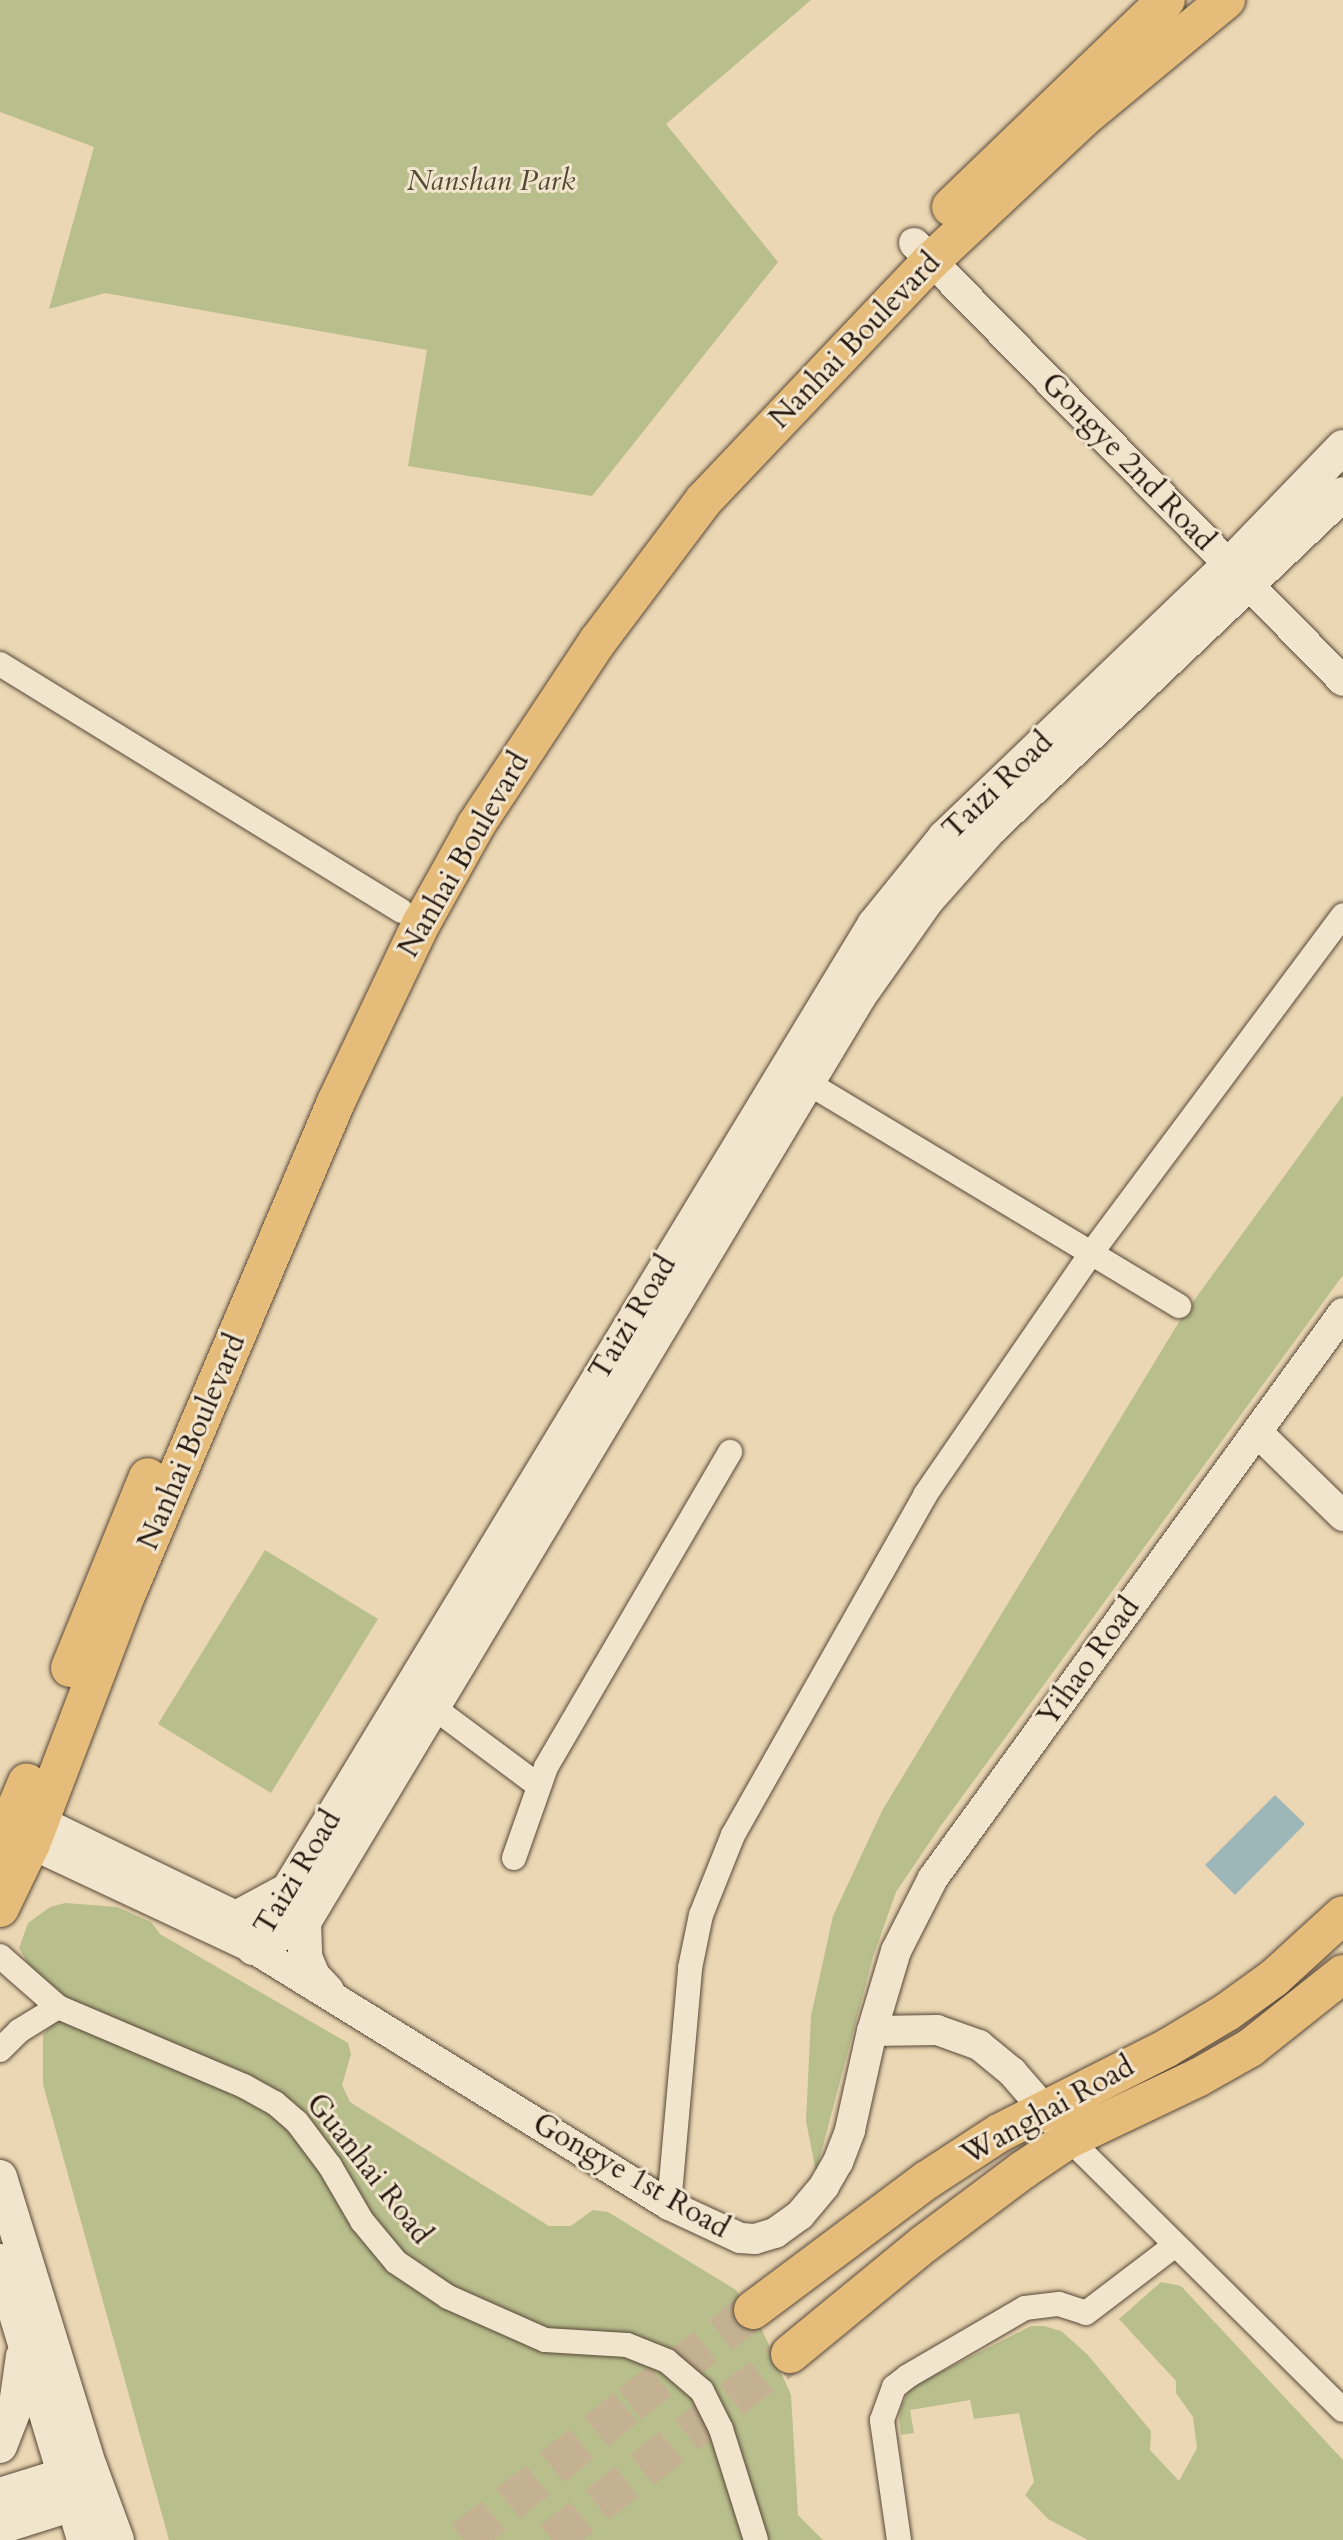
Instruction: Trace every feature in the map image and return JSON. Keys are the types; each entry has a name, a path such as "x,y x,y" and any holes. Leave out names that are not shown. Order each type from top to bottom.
{"main road":[{"name":"Nanhai Boulevard","path":"21,1834 336,1102 414,939 476,825 598,641 704,500 922,252 1166,0"},
{"name":"Nanhai Boulevard","path":"0,1908 21,1834 128,1524 313,1090 401,911 510,724 625,562 686,485 755,408 922,252 1226,0"},
{"name":"Taizi Road","path":"253,1948 304,1922 890,951 963,857 1238,574 1343,447"},
{"name":"Taizi Road","path":"253,1948 874,925 945,837 1238,574 1343,494"},
{"path":"238,1917 288,1890"},
{"name":"Wanghai Road","path":"753,2310 927,2180 1044,2109 1167,2048 1227,2012 1274,1978 1343,1915"},
{"path":"304,1922 305,1957 313,1976 327,1991"},
{"name":"Wanghai Road","path":"790,2354 968,2210 1069,2139 1199,2077 1250,2048 1343,1974"},
{"path":"0,2177 76,2482 84,2540"},
{"path":"0,2261 24,2339 76,2482 117,2540"},
{"path":"0,2446 16,2405 24,2339"},
{"path":"0,2495 76,2482"},
{"path":"0,2527 76,2482"}],"street":[{"name":"Gongye 2nd Road","path":"922,252 1343,681"},
{"path":"0,664 401,911"},
{"path":"669,2205 690,1968 715,1874 733,1835 925,1495 1092,1252 1343,915"},
{"path":"808,1083 1179,1306"},
{"name":"Yihao Road","path":"872,2031 896,1951 933,1878 1343,1313"},
{"path":"1258,1433 1343,1516"},
{"path":"514,1858 546,1767 730,1452"},
{"path":"433,1707 539,1786"},
{"path":"21,1834 238,1917 253,1948"},
{"name":"Gongye 1st Road","path":"21,1834 253,1948 669,2205 740,2238 755,2239 775,2233 800,2215 838,2162 850,2130 872,2031"},
{"name":"Guanhai Road","path":"0,1956 58,2007 244,2086 275,2103 297,2122 330,2166 362,2221 396,2262 448,2297 545,2340 627,2345 667,2361 702,2391 721,2429 756,2540"},
{"path":"0,2050 19,2031 58,2007"},
{"path":"872,2031 937,2030 959,2035 996,2057 1069,2139 1174,2246 1343,2410"},
{"path":"899,2540 882,2420 894,2387 1025,2308 1059,2304 1086,2313 1174,2246"}],"green space":[{"name":"Nanshan Park","path":"0,0 811,0 666,124 778,262 592,496 408,466 427,350 105,293 49,309 94,147 0,112"},
{"path":"1343,1095 1343,1275 940,1827 896,1892 873,1957 816,2172 806,2121 811,2016 833,1916 883,1809 1182,1317"},
{"path":"265,1550 378,1619 271,1793 158,1724"},
{"path":"65,1903 117,1907 151,1922 160,1934 348,2043 351,2054 342,2085 350,2102 549,2226 571,2226 593,2210 608,2212 736,2290 759,2323 791,2395 798,2515 823,2540 169,2540 43,2084 43,2034 59,2018 64,2002 57,1989 34,1974 19,1948 28,1923 50,1907"},
{"path":"1161,2282 1181,2286 1343,2460 1343,2540 1088,2540 1048,2519 1025,2495 1034,2482 1019,2413 974,2419 970,2400 910,2410 914,2433 901,2435 899,2419 909,2391 1031,2326 1044,2326 1061,2331 1087,2354 1151,2431 1150,2450 1179,2481 1197,2448 1193,2417 1176,2393 1176,2381 1119,2319"}],"water":[{"path":"1275,1795 1305,1824 1235,1895 1205,1865"}],"tunnel":[{"path":"464,2540 630,2404 753,2310"},
{"path":"552,2540 790,2354"}]}
